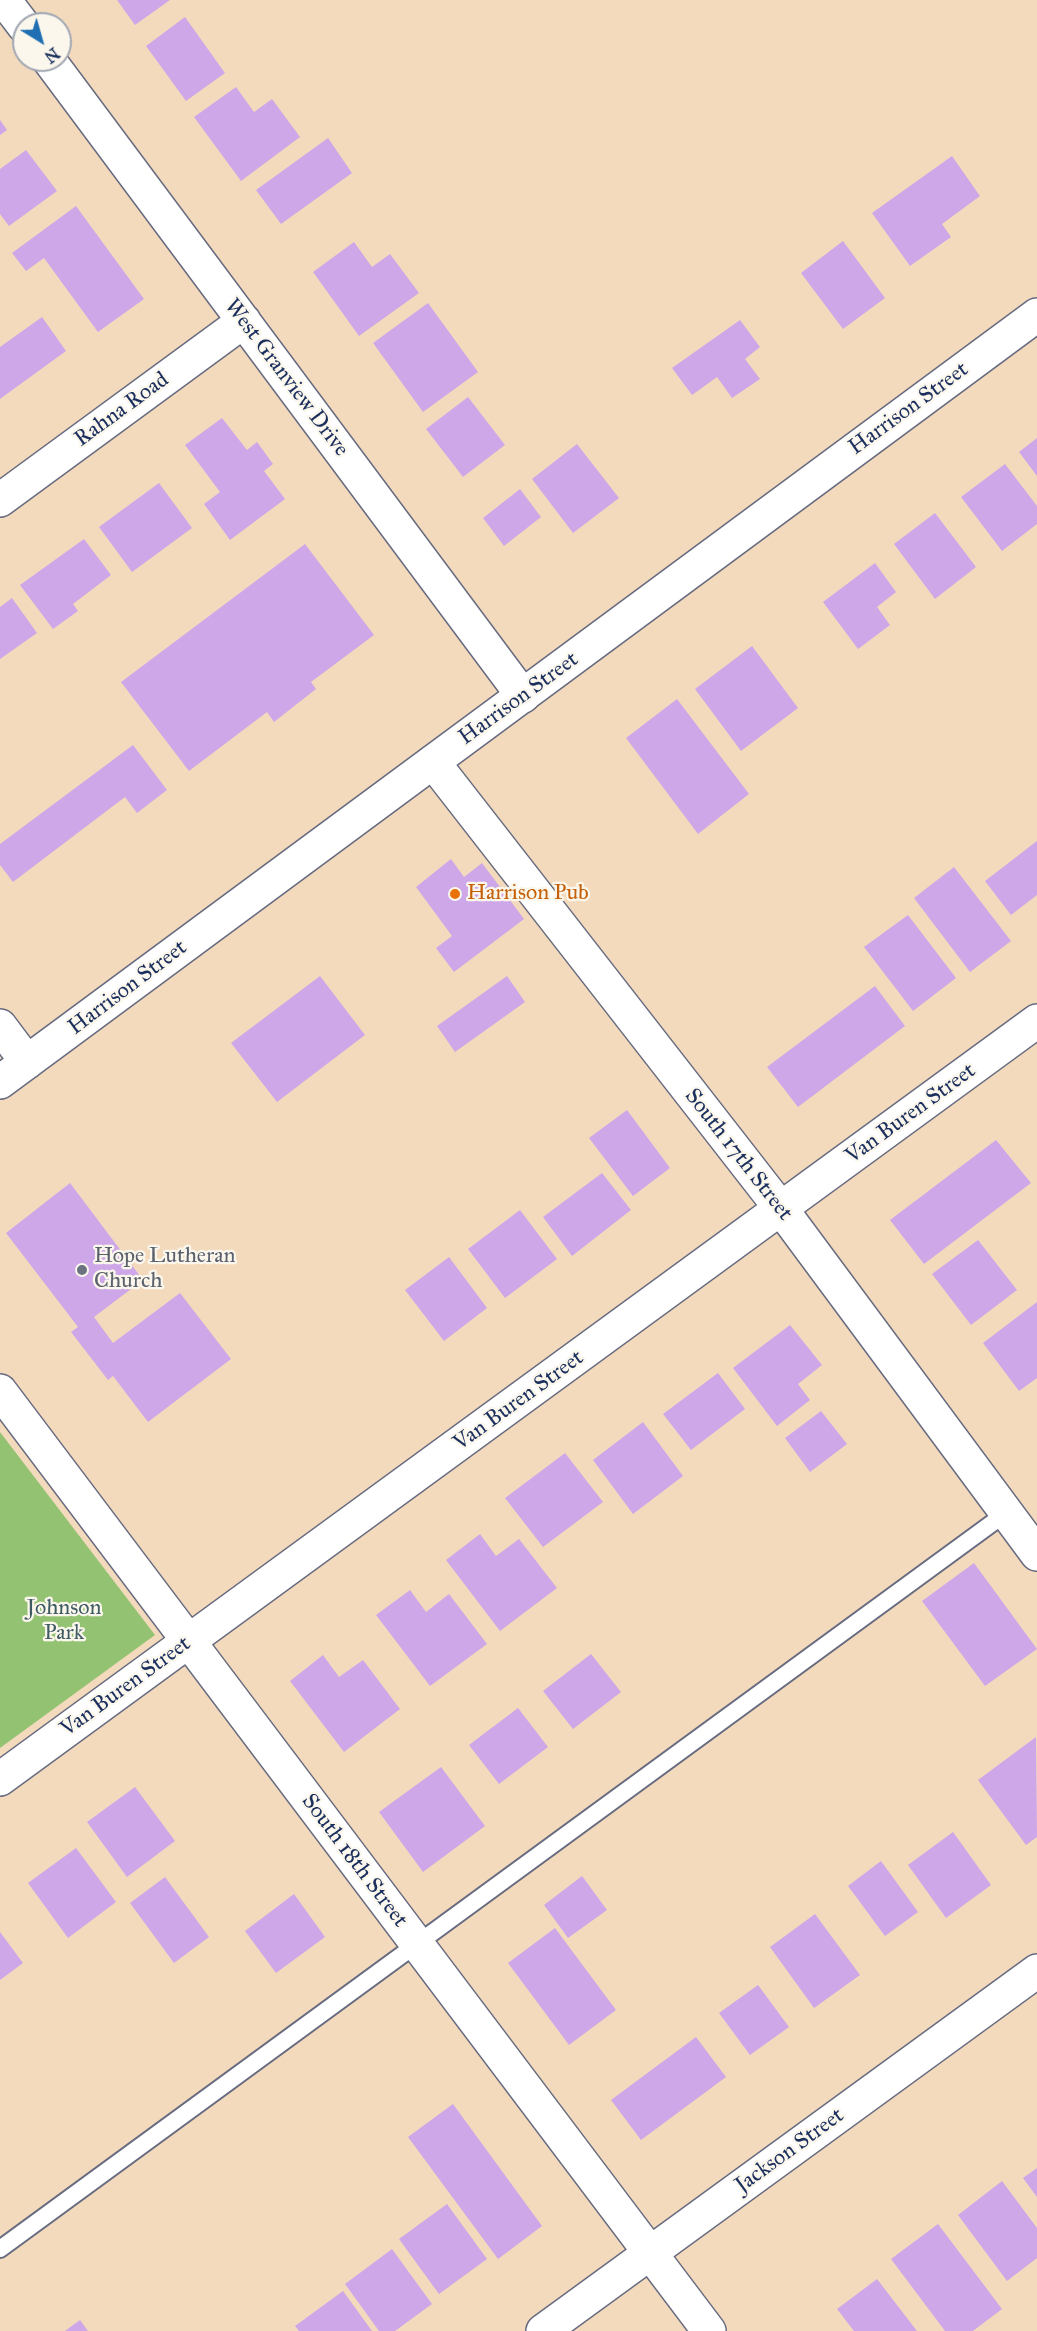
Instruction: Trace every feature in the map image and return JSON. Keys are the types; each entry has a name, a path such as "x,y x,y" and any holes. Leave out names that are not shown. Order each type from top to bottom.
{"street":[{"path":"4,0 13,12"},
{"name":"West Granview Drive","path":"58,72 523,696"},
{"name":"Harrison Street","path":"0,1082 1037,315"},
{"name":"Rahna Road","path":"0,500 244,321"},
{"name":"South 17th Street","path":"433,762 782,1210 1037,1554"},
{"name":"Van Buren Street","path":"0,1779 782,1210 1037,1021"},
{"path":"0,1026 27,1062"},
{"name":"South 18th Street","path":"0,1391 709,2331"},
{"name":"Jackson Street","path":"543,2331 1037,1971"}],"lane":[{"path":"0,2249 1006,1513"}],"green space":[{"name":"Johnson Park","path":"0,1432 155,1635 0,1748"}],"building":[{"path":"117,0 170,0 135,25"},
{"path":"185,17 225,73 186,101 146,46"},
{"path":"236,87 254,112 272,99 300,137 241,181 194,117"},
{"path":"0,120 7,130 0,135"},
{"path":"328,138 352,173 281,224 256,190"},
{"path":"26,150 57,191 9,226 0,214 0,169"},
{"path":"952,156 980,196 942,224 951,237 910,266 872,213"},
{"path":"76,206 144,299 98,332 44,258 26,271 12,253"},
{"path":"843,241 885,298 843,329 801,273"},
{"path":"354,242 372,267 390,254 419,293 359,336 313,272"},
{"path":"428,303 478,372 423,412 373,343"},
{"path":"42,317 66,351 0,399 0,347"},
{"path":"740,320 760,347 745,359 760,379 732,398 717,377 692,395 672,368"},
{"path":"468,397 505,445 463,477 426,429"},
{"path":"222,418 247,450 257,442 273,464 264,471 285,499 230,540 204,504 220,492 185,445"},
{"path":"1037,438 1037,476 1019,452"},
{"path":"577,444 619,498 573,533 532,479"},
{"path":"1005,464 1037,506 1037,524 1002,551 961,497"},
{"path":"159,483 192,528 132,572 99,527"},
{"path":"520,489 541,517 504,546 483,518"},
{"path":"935,513 976,567 935,599 894,544"},
{"path":"84,539 111,575 73,604 78,611 53,629 20,585"},
{"path":"305,544 374,635 311,682 316,689 274,722 267,712 189,771 121,682"},
{"path":"875,563 896,592 877,607 890,625 858,649 823,602"},
{"path":"12,598 37,633 0,659 0,607"},
{"path":"752,646 798,708 741,751 695,689"},
{"path":"677,699 749,794 698,834 626,738"},
{"path":"133,745 167,790 137,813 125,797 13,882 0,865 0,844"},
{"path":"1037,841 1037,895 1011,915 985,881"},
{"path":"451,859 464,877 482,863 524,919 454,972 436,948 452,936 416,887"},
{"path":"954,867 1011,941 970,972 914,898"},
{"path":"908,915 956,978 913,1011 864,947"},
{"path":"320,976 365,1035 277,1102 231,1043"},
{"path":"507,976 525,1002 455,1052 437,1026"},
{"path":"875,986 905,1026 798,1107 767,1067"},
{"path":"627,1110 670,1168 633,1196 589,1138"},
{"path":"996,1140 1031,1183 924,1264 890,1220"},
{"path":"602,1173 631,1210 572,1256 543,1217"},
{"path":"70,1183 143,1280 94,1317 113,1343 180,1293 231,1359 148,1422 113,1376 108,1380 71,1332 78,1327 6,1233"},
{"path":"520,1210 557,1259 505,1298 468,1249"},
{"path":"978,1240 1017,1290 971,1325 932,1274"},
{"path":"449,1257 487,1308 444,1341 405,1290"},
{"path":"1037,1302 1037,1378 1019,1391 983,1343"},
{"path":"790,1325 822,1365 798,1384 810,1400 777,1426 733,1368"},
{"path":"718,1373 745,1409 691,1450 663,1414"},
{"path":"821,1411 847,1444 810,1472 785,1438"},
{"path":"643,1422 683,1476 633,1514 593,1460"},
{"path":"565,1453 603,1502 543,1547 505,1498"},
{"path":"480,1534 496,1556 519,1539 557,1588 500,1631 446,1560"},
{"path":"974,1563 1037,1649 985,1686 922,1601"},
{"path":"410,1590 426,1612 449,1594 487,1644 430,1686 376,1615"},
{"path":"591,1654 621,1692 573,1729 543,1691"},
{"path":"323,1655 339,1677 363,1660 400,1709 344,1752 290,1681"},
{"path":"518,1708 548,1747 499,1784 469,1745"},
{"path":"1036,1737 1037,1837 1026,1845 978,1780"},
{"path":"441,1767 485,1826 423,1872 379,1812"},
{"path":"135,1787 175,1841 127,1877 87,1822"},
{"path":"953,1832 991,1885 946,1918 908,1865"},
{"path":"76,1848 116,1902 68,1938 28,1883"},
{"path":"881,1861 918,1912 885,1936 848,1886"},
{"path":"582,1876 607,1910 568,1938 544,1905"},
{"path":"165,1877 209,1937 174,1963 130,1903"},
{"path":"294,1894 325,1937 276,1973 245,1931"},
{"path":"815,1914 860,1975 814,2008 770,1947"},
{"path":"555,1928 616,2010 569,2045 508,1963"},
{"path":"0,1932 23,1963 0,1980"},
{"path":"758,1985 789,2027 750,2055 719,2013"},
{"path":"696,2037 726,2077 641,2140 611,2100"},
{"path":"453,2104 542,2226 498,2259 408,2137"},
{"path":"1037,2168 1037,2197 1023,2178"},
{"path":"1002,2181 1037,2228 1037,2258 1007,2281 958,2215"},
{"path":"447,2204 487,2259 439,2294 399,2239"},
{"path":"938,2224 1002,2309 973,2331 945,2331 891,2259"},
{"path":"392,2249 432,2304 395,2331 379,2331 345,2284"},
{"path":"877,2279 917,2331 854,2331 837,2309"},
{"path":"343,2291 372,2331 299,2331 295,2326"},
{"path":"80,2320 88,2331 65,2331"}],"place":[{"name":"Harrison Pub","path":"455,894"},
{"name":"Hope Lutheran Church","path":"82,1270"}]}
